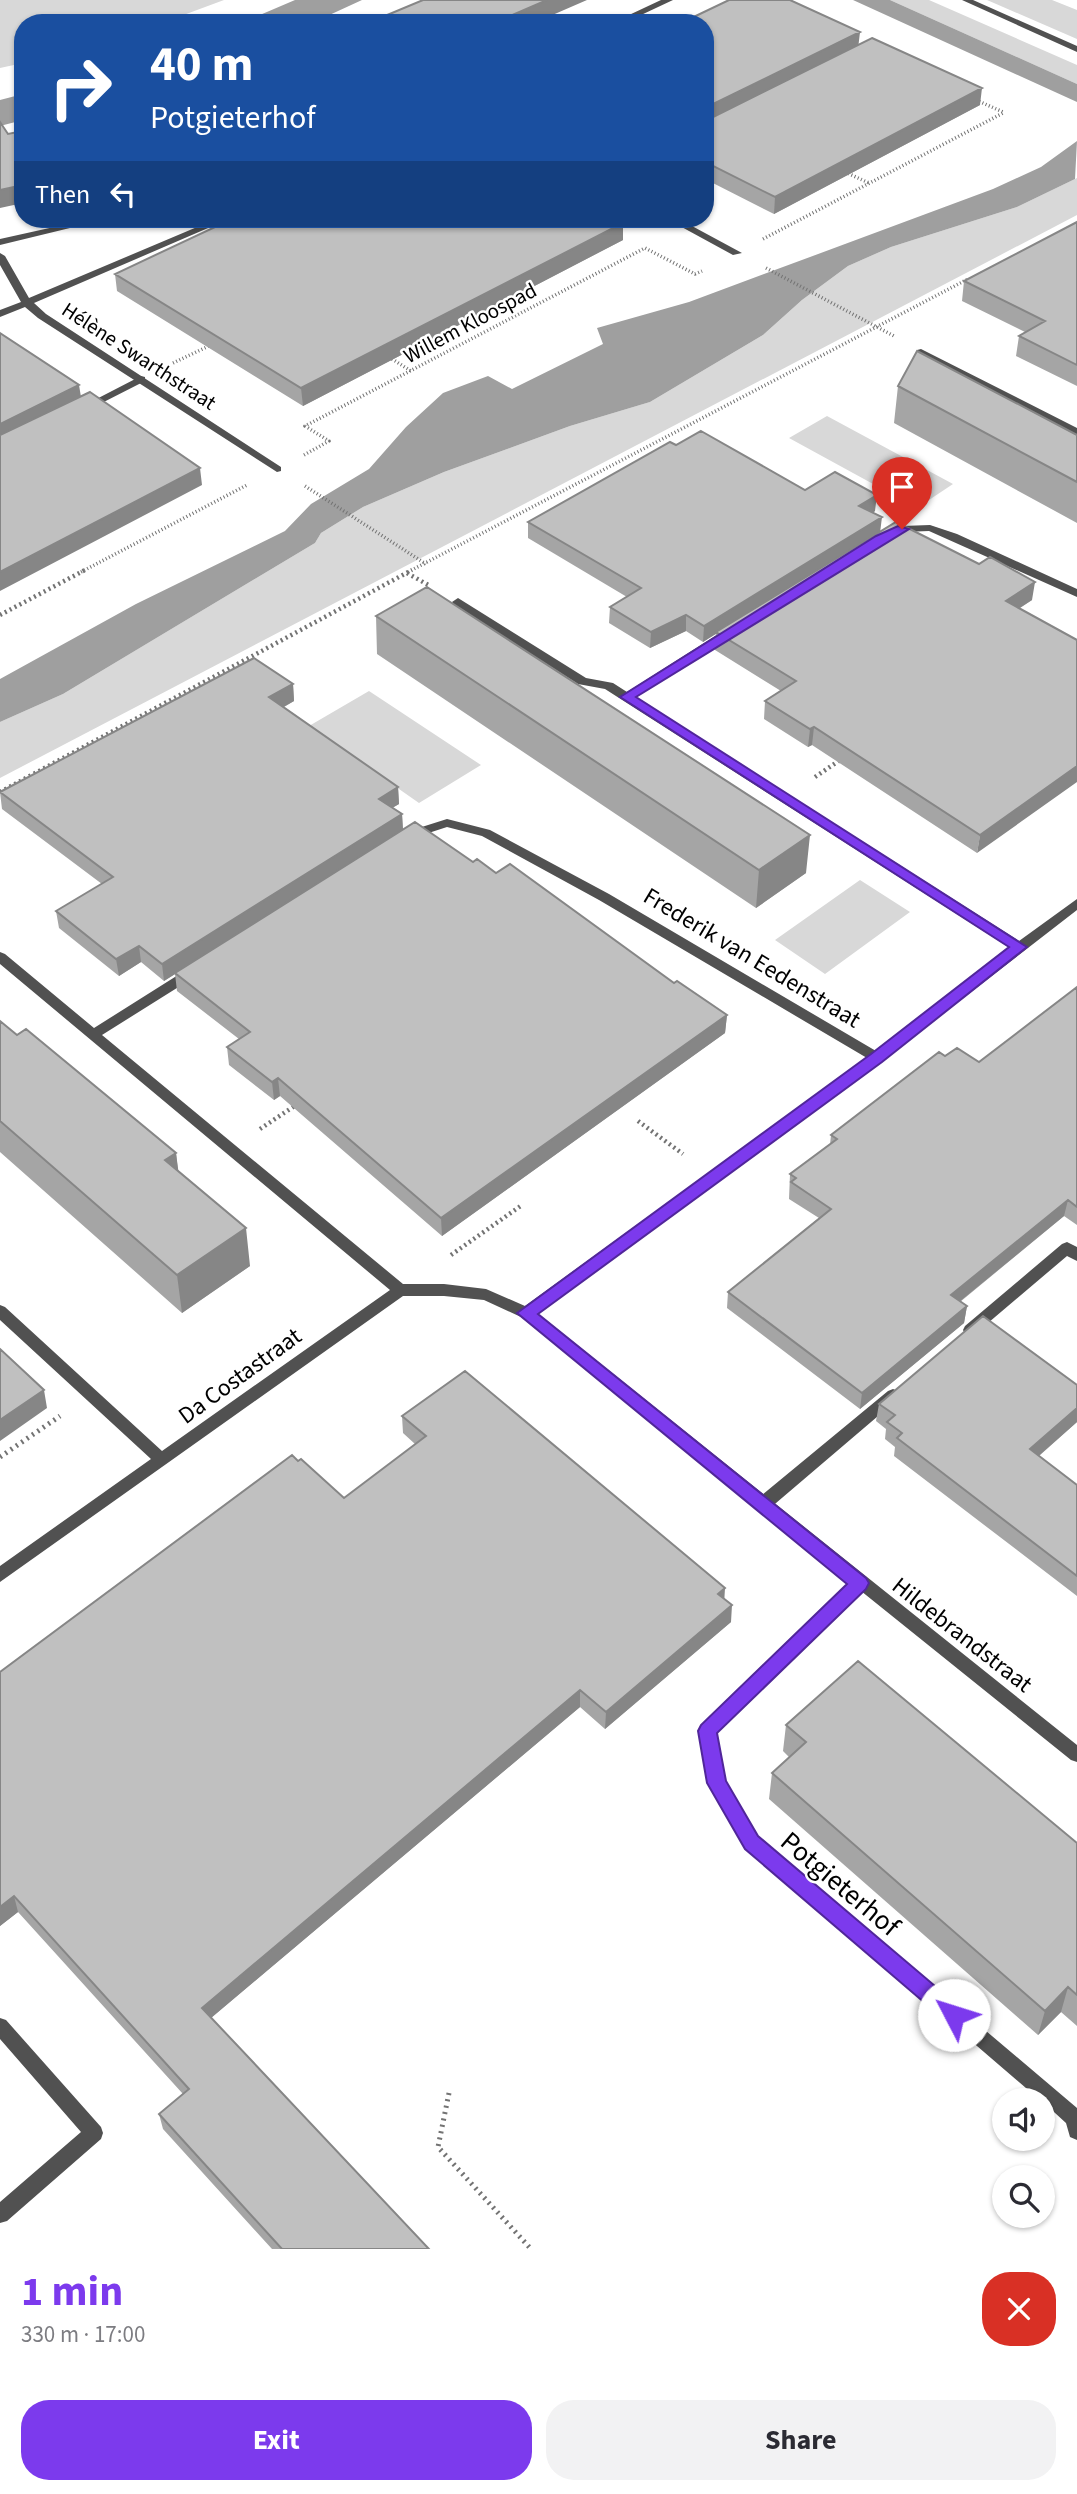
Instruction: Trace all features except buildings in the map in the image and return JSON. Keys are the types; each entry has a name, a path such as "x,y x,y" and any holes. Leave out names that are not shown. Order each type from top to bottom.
{"street":[{"path":"636,14 668,0"},
{"path":"966,0 1077,49"},
{"path":"0,242 62,228"},
{"path":"0,314 202,228"},
{"path":"689,228 737,253"},
{"name":"Hélène Swarthstraat","path":"0,256 26,302 277,469"},
{"path":"921,352 1077,432"},
{"path":"71,415 141,379"},
{"path":"1063,425 1077,416"},
{"path":"880,539 902,529 930,528 1077,593"},
{"path":"458,602 582,681 609,686 627,697 1019,947"},
{"path":"627,697 742,625"},
{"name":"Frederik van Eedenstraat","path":"394,845 417,831 447,823 486,833 604,897 877,1058"},
{"path":"0,957 400,1290 444,1290 486,1296 526,1313 877,1058 1077,904"},
{"path":"92,1035 208,962"},
{"path":"962,1336 1067,1248 1077,1255"},
{"name":"Da Costastraat","path":"0,1575 400,1290"},
{"path":"0,1311 162,1460"},
{"name":"Hildebrandstraat","path":"526,1313 859,1583 1077,1755"},
{"path":"763,1504 910,1381"},
{"name":"Potgieterhof","path":"859,1583 707,1731 716,1783 751,1842 1075,2118 1077,2131"},
{"path":"0,2026 94,2133 0,2214"}],"path":[{"name":"Willem Kloospad","path":"0,615 329,442 305,426 645,248 695,274 1003,113 967,96"},
{"path":"845,172 870,184"},
{"path":"737,253 878,326"},
{"path":"0,792 426,564 980,273"},
{"path":"141,379 214,344"},
{"path":"378,350 412,371"},
{"path":"294,480 426,564"},
{"path":"785,797 853,751"},
{"path":"230,1149 298,1104"},
{"path":"638,1121 713,1177"},
{"path":"400,1290 522,1205"},
{"path":"0,1457 91,1394"},
{"path":"449,2093 438,2147 531,2249"}],"shaded area":[{"path":"0,0 224,0 186,14 14,14 14,65 0,68"},
{"path":"295,0 362,0 332,14 262,14"},
{"path":"853,0 890,0 1077,84 1077,102"},
{"path":"890,0 929,0 1077,65 1077,84"},
{"path":"987,0 1052,0 1077,10 1077,39"},
{"path":"14,96 14,122 0,126 0,100"},
{"path":"1077,141 1075,179 1017,207 891,247 848,266 802,300 763,335 650,402 570,426 444,472 363,507 321,533 315,543 63,694 0,722 0,679 136,604 285,531 311,504 369,469 406,427 443,393 488,376 512,389 603,344 597,328 689,302 993,189 1041,167"},
{"path":"1077,178 1077,215 0,778 0,722 63,694 315,543 321,533 363,507 444,472 570,426 650,402 763,335 802,300 848,266 891,247 1017,207"},
{"path":"827,416 953,484 917,508 789,438"},
{"path":"369,691 481,765 419,803 309,726"},
{"path":"860,880 910,912 825,974 775,940"}],"route":[{"path":"902,529 880,539 627,697 1019,947 877,1058 526,1313 859,1583 707,1731 716,1783 751,1842 954,2015"}]}
